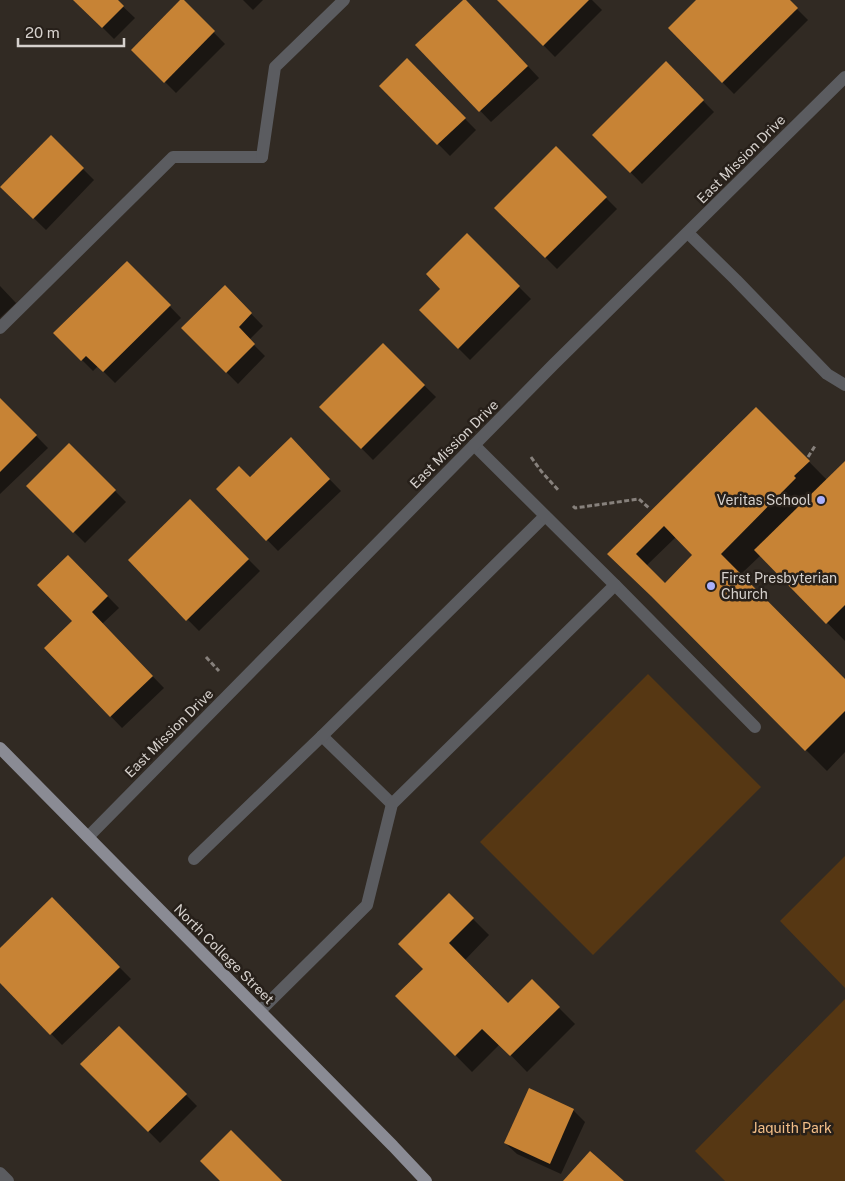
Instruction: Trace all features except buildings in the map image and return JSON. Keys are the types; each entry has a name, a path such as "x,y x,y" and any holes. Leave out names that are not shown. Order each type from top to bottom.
{"main road":[{"name":"North College Street","path":"0,748 426,1181"}],"street":[{"path":"0,328 173,157 262,157 275,67 344,0"},
{"name":"East Mission Drive","path":"88,836 474,445 845,77"},
{"path":"688,233 827,374 845,385"},
{"path":"474,445 755,727"},
{"path":"194,859 545,516"},
{"path":"260,1012 367,905 392,804 615,586"},
{"path":"322,736 392,804"},
{"path":"0,1173 8,1181"}],"path":[{"path":"808,457 815,446"},
{"path":"531,457 561,493"},
{"path":"568,500 574,508 639,499 650,509"}],"green space":[{"path":"648,674 761,787 593,955 480,842"},
{"path":"845,856 845,988 780,921"},
{"name":"Jaquith Park","path":"845,999 845,1181 725,1181 695,1151"}],"place":[{"name":"Veritas School","path":"821,500"},
{"name":"First Presbyterian Church","path":"711,586"}]}
